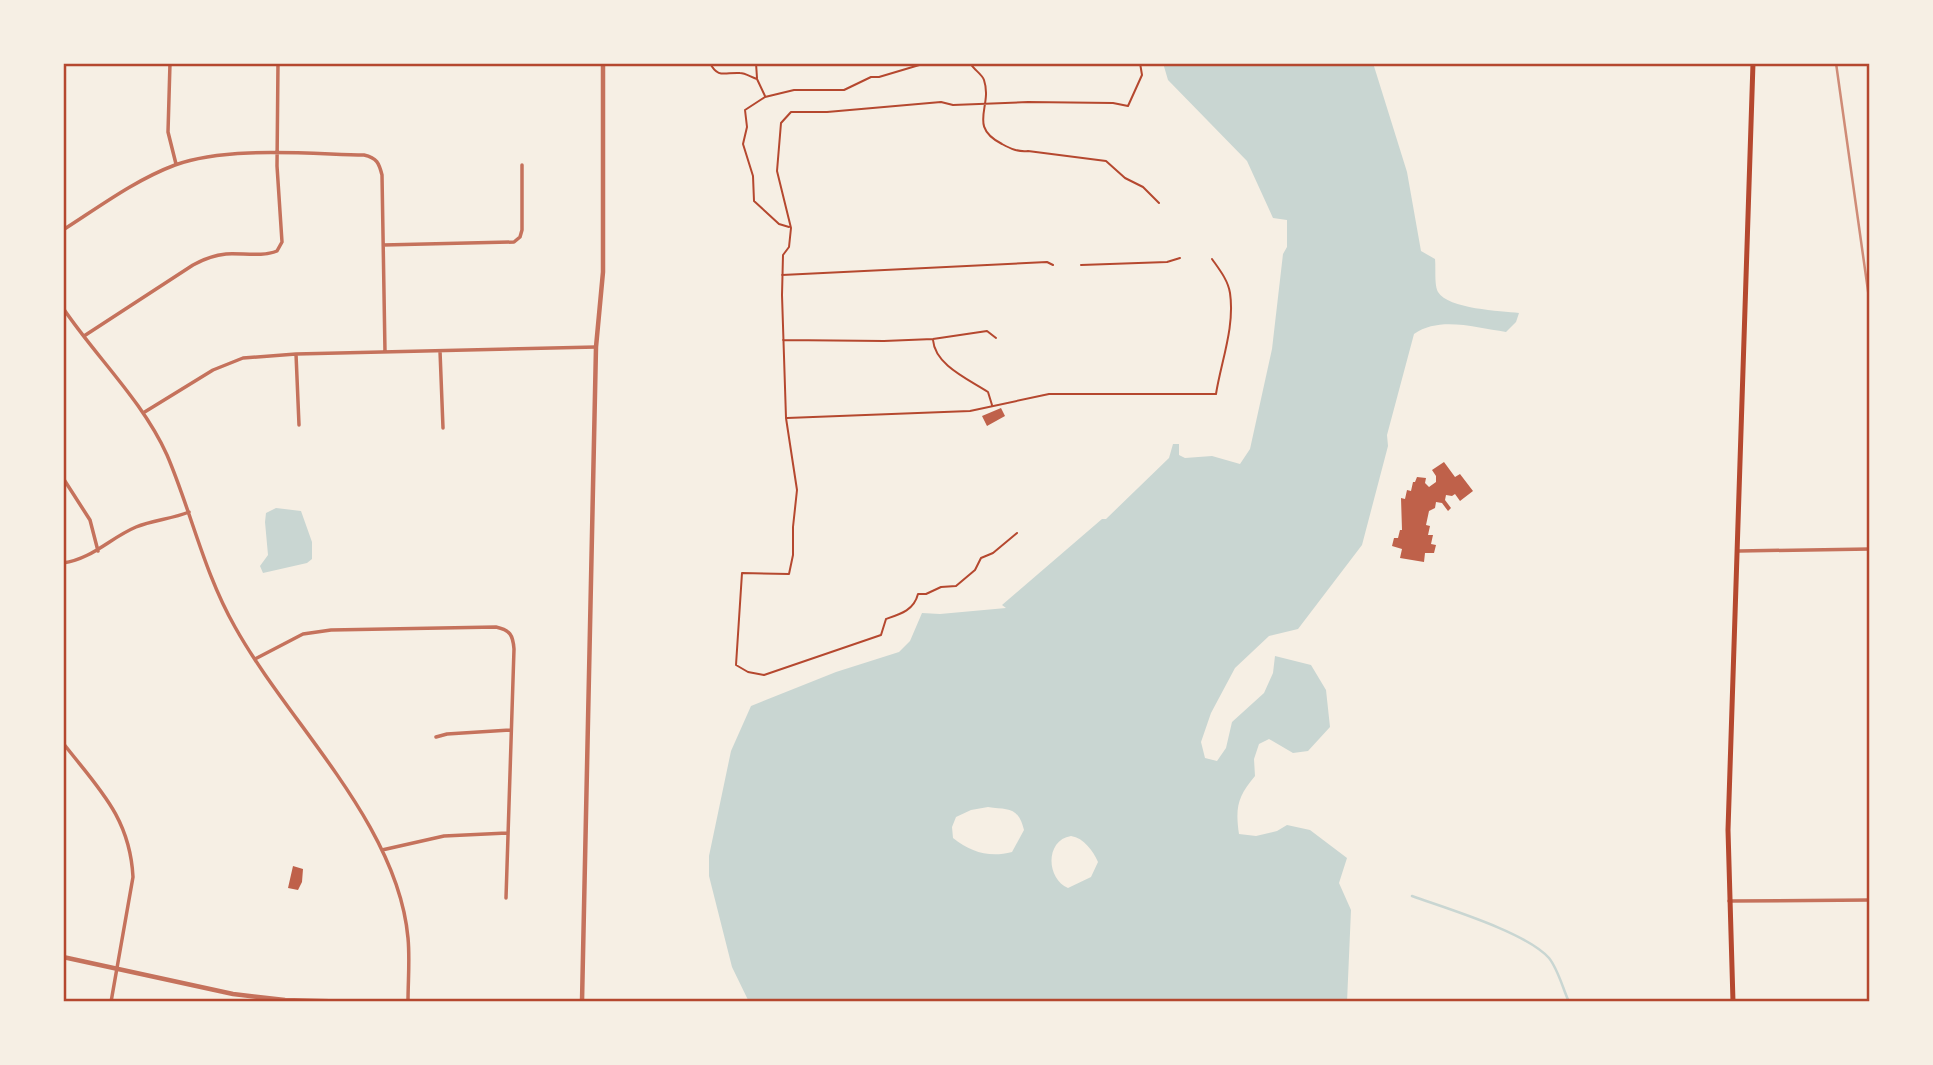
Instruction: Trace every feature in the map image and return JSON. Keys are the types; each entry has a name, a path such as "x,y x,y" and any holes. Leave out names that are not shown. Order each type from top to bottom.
{"main road":[{"path":"1733,1002 1729,901 1730,778 1753,63"}],"street":[{"path":"170,63 168,132 176,164"},
{"path":"83,336 207,258 224,254 270,254 277,251 282,242 278,63"},
{"path":"582,1002 597,347 603,272 603,63"},
{"path":"63,230 148,177 176,164 218,155 374,157 380,164 382,175 385,352"},
{"path":"383,245 514,242 520,237 522,230 522,165"},
{"path":"63,308 143,413 166,453 234,625 351,797 382,850 398,892 409,939 408,1002"},
{"path":"143,413 228,362 260,356 597,347"},
{"path":"440,351 443,428"},
{"path":"296,355 299,425"},
{"path":"63,478 90,520 99,551"},
{"path":"63,563 99,551 138,526 189,513"},
{"path":"1739,551 1870,549"},
{"path":"255,659 303,634 331,630 503,628 513,637 506,898"},
{"path":"436,737 511,730"},
{"path":"63,743 116,811 128,839 133,877 111,1002"},
{"path":"382,850 444,836 508,833"},
{"path":"1729,901 1870,900"},
{"path":"63,957 233,994 285,1000 356,1002"},
{"path":"509,1002 571,1002"}],"path":[{"path":"710,63 715,72 721,75 742,72 757,79"},
{"path":"756,63 757,79 765,97"},
{"path":"791,228 779,224 754,201 753,176 743,144 747,127 745,110 765,97 794,90 844,90 871,77 926,63"},
{"path":"970,63 984,78 986,94 983,128 988,136 1018,152 1106,161 1125,178 1143,187 1159,203"},
{"path":"1017,533 993,553 981,558 975,570 956,586 941,587 926,594 918,594 915,604 886,619 881,635 764,675 748,672 736,665 742,573 789,574 793,555 797,490 786,418 782,275 783,255 789,247 791,228 777,172 781,122 791,112 827,112 941,102 953,105 1112,103 1128,106 1142,75 1140,63"},
{"path":"1081,265 1167,262 1180,258"},
{"path":"786,418 970,411 1049,394 1216,394 1226,344 1230,292 1212,259"},
{"path":"782,275 1047,262 1054,265"},
{"path":"783,340 933,339 987,331 996,338"},
{"path":"933,339 934,350 943,362 988,392 992,406"}],"shaded area":[{"path":"1163,63 1373,63 1407,172 1421,251 1435,259 1438,292 1444,298 1463,306 1519,313 1516,322 1506,332 1447,324 1414,334 1362,545 1298,629 1269,636 1235,668 1211,713 1201,742 1205,758 1217,761 1226,748 1232,722 1264,693 1273,673 1275,656 1311,665 1326,690 1330,727 1308,751 1293,753 1269,739 1259,744 1254,759 1255,776 1239,802 1238,825 1239,834 1256,836 1277,831 1287,825 1310,830 1347,858 1339,883 1351,910 1347,1002 749,1002 732,967 709,876 709,856 731,751 751,706 836,672 899,652 910,641 922,613 1006,608 1002,605 1102,519 1106,519 1169,458 1173,444 1179,444 1179,455 1185,458 1212,456 1240,464 1250,449 1272,349 1283,254 1287,247 1287,220 1273,218 1247,161 1168,80","holes":["988,807 1007,809 1015,813 1022,822 1024,830 1012,852 981,852 953,838 952,827 956,817 971,810","1071,836 1088,846 1098,862 1091,877 1068,888 1056,877 1051,860 1056,845"]},
{"path":"276,508 301,511 312,542 312,559 307,563 263,573 260,566 268,555 266,513"}],"building":[{"path":"1001,408 1005,416 987,426 982,416"},
{"path":"1444,462 1455,477 1460,474 1473,491 1460,501 1455,494 1446,495 1445,500 1451,508 1448,511 1442,503 1436,502 1435,508 1429,511 1426,525 1430,526 1428,535 1433,535 1431,544 1436,545 1434,553 1425,553 1424,562 1400,558 1402,549 1392,546 1394,538 1398,538 1402,530 1401,498 1405,499 1407,490 1411,491 1417,477 1426,478 1425,483 1429,487 1436,482 1432,470"},
{"path":"293,866 303,869 298,890 288,888"}],"waterway":[{"path":"1412,896 1504,930 1538,948 1549,958 1558,973 1569,1002"}],"railway":[{"path":"1836,63 1870,305"}]}
